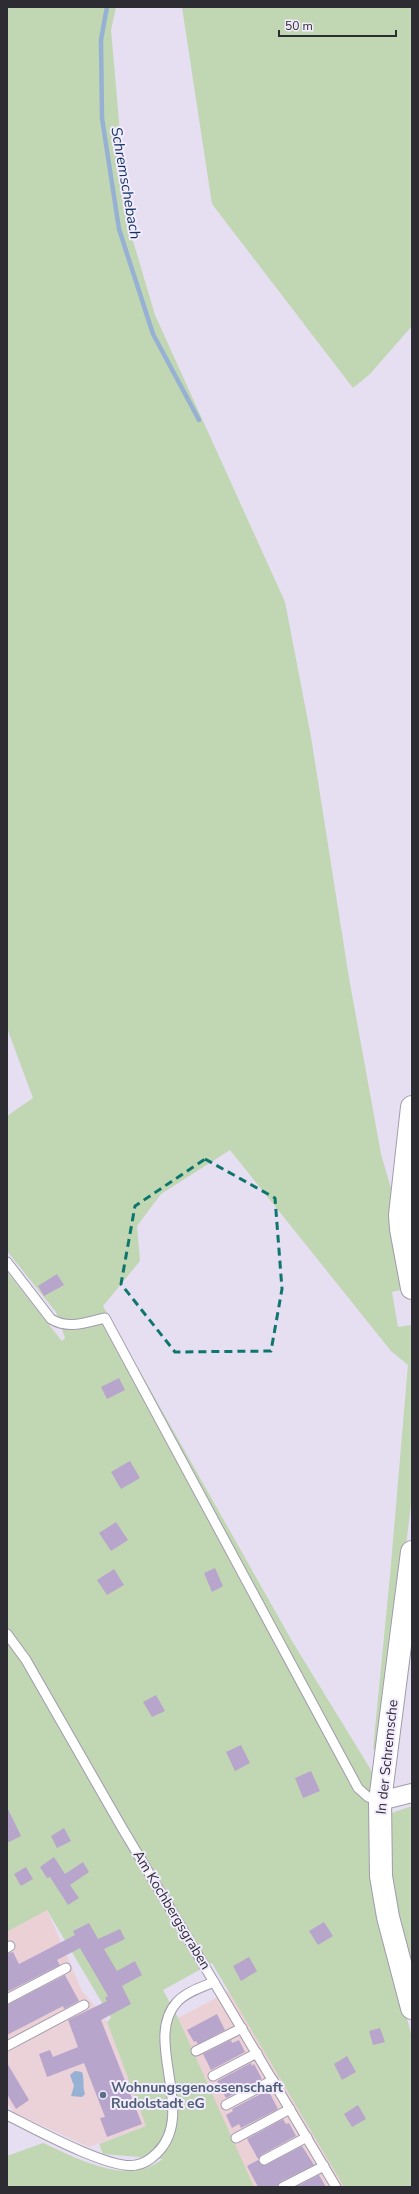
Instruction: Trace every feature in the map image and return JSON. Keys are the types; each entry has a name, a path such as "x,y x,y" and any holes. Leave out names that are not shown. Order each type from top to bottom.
{"street":[{"path":"412,1107 400,1215 401,1229 412,1288"},
{"name":"In der Schremsche","path":"412,1552 380,1801 381,1876 388,1917 412,2008"},
{"path":"380,1801 412,1793"}],"lane":[{"path":"7,1262 51,1319 60,1324 72,1326 105,1318 358,1788 368,1797 380,1801"},
{"name":"Am Kochbergsgraben","path":"7,1634 26,1660 121,1826 336,2187"},
{"path":"7,1999 66,1968"},
{"path":"7,2115 57,2141 116,2163 136,2166 152,2158 162,2148 169,2136 173,2119 165,2034 170,2014 177,2002 214,1982"},
{"path":"7,2046 84,2006"},
{"path":"196,2051 242,2028"},
{"path":"213,2076 257,2053"},
{"path":"226,2105 272,2080"},
{"path":"236,2138 290,2109"},
{"path":"264,2160 307,2138"},
{"path":"283,2187 324,2166"}],"highlighted area":[{"path":"205,1159 275,1198 282,1289 271,1351 175,1352 121,1284 135,1206"}],"shaded area":[{"path":"47,1910 82,1991 95,2006 10,2051 9,2065 7,2066 7,1932"},
{"path":"229,1991 344,2187 254,2187 251,2183 178,2018"},
{"path":"95,2006 107,2022 146,2126 89,2147 14,2113 7,2102 7,2066 9,2065 10,2051"}],"green space":[{"path":"7,7 116,7 111,30 128,224 155,315 285,602 311,737 349,978 381,1154 395,1202 405,1289 392,1292 398,1327 412,1325 412,1495 382,1749 373,1749 390,1576 408,1365 391,1351 230,1150 161,1194 137,1226 140,1261 103,1306 292,1641 371,1770 377,1788 372,1880 412,2038 412,2187 344,2187 212,1963 163,1990 178,2018 254,2187 7,2187 7,2156 43,2143 80,2160 120,2171 134,2171 146,2168 163,2159 103,2154 99,2144 146,2126 107,2022 111,2018 47,1910 7,1932 7,1272 62,1341 65,1338 56,1312 7,1251 7,1116 33,1098 7,1028"},
{"path":"182,7 412,7 412,326 370,374 353,388 212,204"},
{"path":"412,1806 412,1977 389,1878 389,1814"}],"water":[{"path":"75,2071 82,2072 83,2075 85,2094 82,2097 71,2096 74,2086 70,2075"}],"building":[{"path":"57,1274 64,1285 44,1296 38,1286"},
{"path":"119,1378 125,1390 107,1399 101,1387"},
{"path":"130,1461 140,1478 121,1489 111,1472"},
{"path":"116,1522 128,1540 111,1551 99,1533"},
{"path":"215,1568 223,1586 212,1592 204,1573"},
{"path":"114,1569 124,1585 107,1595 97,1580"},
{"path":"156,1695 165,1711 152,1717 143,1702"},
{"path":"241,1745 250,1763 235,1771 226,1752"},
{"path":"311,1771 320,1791 303,1798 295,1778"},
{"path":"7,1807 21,1836 7,1843"},
{"path":"64,1828 71,1841 57,1848 51,1836"},
{"path":"54,1857 65,1874 83,1862 89,1872 70,1885 79,1898 68,1905 50,1877 47,1878 40,1867"},
{"path":"26,1867 33,1879 21,1886 14,1874"},
{"path":"324,1922 333,1936 318,1945 309,1931"},
{"path":"89,1923 98,1939 120,1929 125,1939 104,1949 117,1971 135,1961 142,1975 122,1986 131,2004 101,2020 142,2124 107,2137 100,2118 105,2117 84,2063 47,2077 39,2054 50,2050 53,2057 78,2047 68,2020 107,2001 105,1998 108,1996 80,1948 57,1960 60,1965 7,1992 7,1954 13,1952 19,1964 75,1935 73,1931"},
{"path":"249,1957 257,1971 241,1981 233,1966"},
{"path":"65,1975 79,2001 64,2009 63,2006 7,2035 7,2005"},
{"path":"217,2014 225,2030 198,2044 196,2041 194,2042 187,2030"},
{"path":"380,2028 385,2042 373,2045 369,2031"},
{"path":"231,2040 232,2043 239,2040 245,2052 211,2070 203,2054"},
{"path":"347,2056 356,2072 342,2080 334,2064"},
{"path":"7,2063 29,2100 16,2109 7,2094"},
{"path":"251,2063 252,2066 254,2064 262,2079 226,2098 217,2081"},
{"path":"268,2090 278,2109 241,2128 239,2124 232,2128 226,2115 233,2111 232,2109"},
{"path":"358,2105 366,2119 352,2127 344,2114"},
{"path":"283,2119 286,2124 289,2123 296,2136 261,2155 258,2159 247,2139"},
{"path":"302,2146 314,2165 280,2182 277,2187 258,2187 247,2166 258,2160 261,2165 266,2165"},
{"path":"319,2175 326,2187 296,2187"}],"waterway":[{"name":"Schremschebach","path":"107,7 101,40 102,118 119,229 153,334 199,420"}],"place":[{"name":"Wohnungsgenossenschaft Rudolstadt eG","path":"103,2095"}]}
